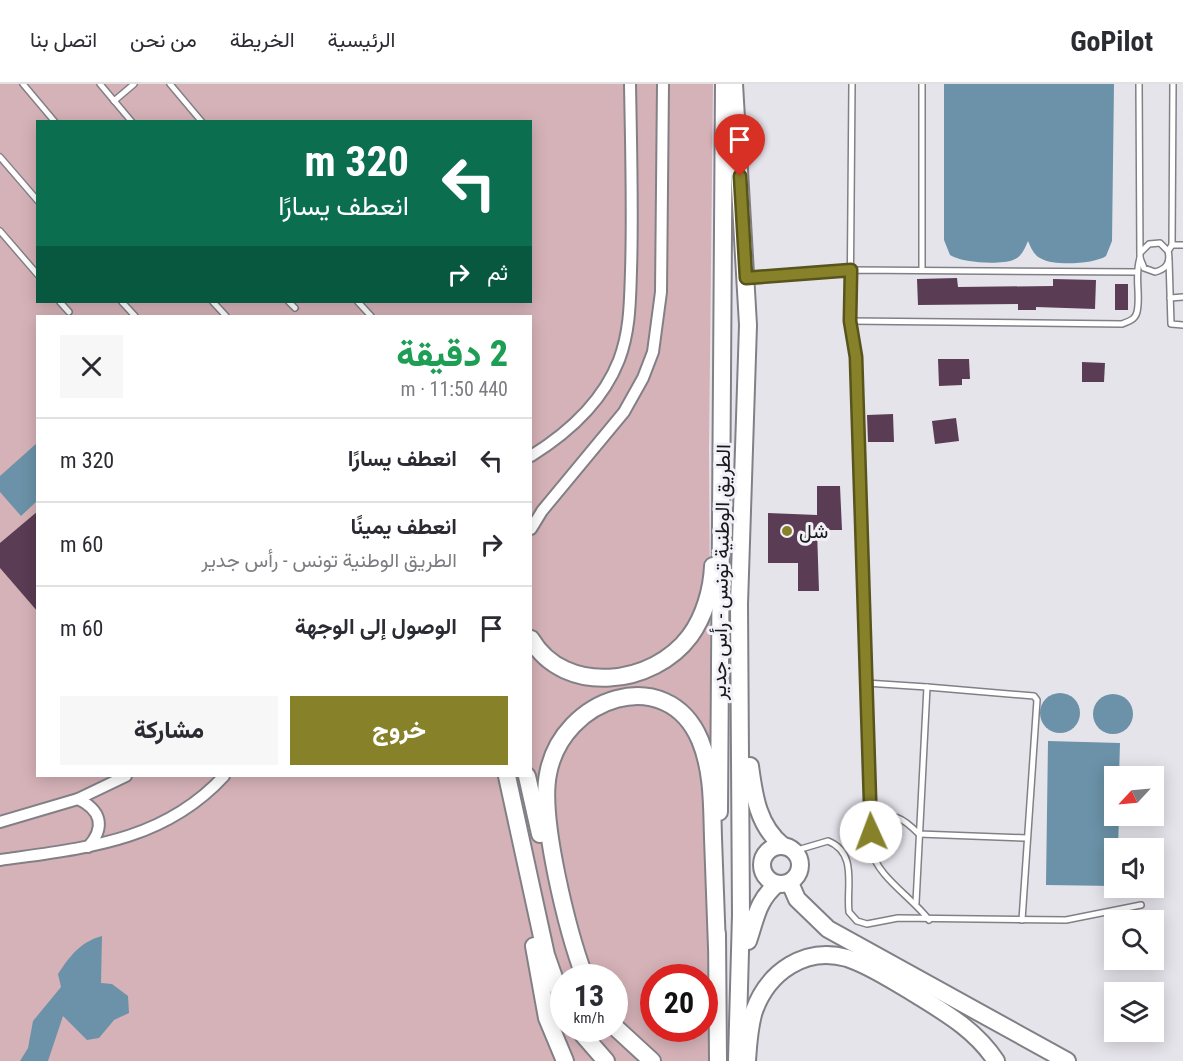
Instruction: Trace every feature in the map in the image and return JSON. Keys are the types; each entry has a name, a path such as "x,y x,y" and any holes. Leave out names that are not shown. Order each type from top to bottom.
{"main road":[{"name":"الطريق الوطنية تونس - رأس جدير","path":"718,1061 724,84"},
{"name":"الطريق الوطنية تونس - رأس جدير","path":"734,84 748,324 739,674 740,962 737,1061"},
{"path":"532,640 540,652 561,668 591,678 607,679 639,672 678,649 697,624 710,587 722,476"},
{"path":"739,674 747,704 750,766 756,807 771,836 789,848 799,859 800,868 797,876 764,897 756,910 740,962"},
{"path":"581,964 554,859 546,785 557,747 573,723 591,709 612,700 639,697 662,703 687,720 701,742 711,779 717,948"},
{"path":"507,777 550,966"},
{"path":"527,777 570,964"},
{"path":"789,848 769,850 762,862 765,876 783,883 828,929 1067,1061"},
{"path":"523,853 543,999 552,1035 565,1061"},
{"path":"747,1061 754,1012 765,987 792,963 813,956 829,955 845,958 869,968 970,1029 996,1061"},
{"path":"628,1040 652,1061"},
{"path":"589,1042 606,1061"},
{"path":"617,1042 636,1061"}],"street":[{"path":"532,455 551,444 588,410 618,363 626,341 630,314 633,229 630,84"},
{"path":"532,527 542,511 624,412 643,378 653,352 661,292 663,84"},
{"path":"0,822 78,799 124,777"},
{"path":"0,860 88,847 141,833 192,807 223,777"},
{"path":"78,799 96,811 101,822 99,833 88,847"}],"lane":[{"path":"23,84 54,120"},
{"path":"100,84 130,120"},
{"path":"114,101 134,84"},
{"path":"170,84 200,120"},
{"path":"852,84 850,321 856,357 873,859 879,869 916,903 929,920"},
{"path":"922,84 922,270"},
{"path":"1139,84 1140,255 1144,268 1155,272 1165,268 1172,245 1173,84"},
{"path":"0,157 36,199"},
{"path":"0,231 36,273"},
{"path":"850,321 1122,324 1132,320 1137,313 1136,272 1140,255 1144,247 1160,243 1169,254 1171,324 1183,325"},
{"path":"1172,245 1183,245"},
{"path":"746,278 851,270 1136,272"},
{"path":"1170,298 1183,297"},
{"path":"61,303 69,312"},
{"path":"123,303 134,315"},
{"path":"214,303 225,315"},
{"path":"290,303 295,308"},
{"path":"359,303 370,315"},
{"path":"866,683 1036,698 1022,920"},
{"path":"916,903 927,687"},
{"path":"870,815 894,814 906,821 919,834 1026,838"},
{"path":"789,848 828,842 840,849 848,863 849,912 858,921 872,924 898,918 1066,920 1141,905"}],"shaded area":[{"path":"0,84 713,84 709,449 712,964 640,964 640,1042 713,1042 713,1061 0,1061"}],"water":[{"path":"944,84 1114,84 1112,241 1106,256 1093,261 1056,263 1039,258 1028,241 1019,257 1007,262 972,261 950,255 944,240"},
{"path":"36,444 36,502 21,516 0,492 0,476"},
{"path":"1060,693 1068,694 1074,699 1079,705 1079,721 1074,727 1068,732 1060,733 1052,732 1046,727 1041,721 1040,713 1041,705 1046,699 1052,694"},
{"path":"1113,694 1121,695 1127,700 1132,706 1132,722 1127,728 1121,733 1113,734 1105,733 1099,728 1094,722 1093,714 1094,706 1099,700 1105,695"},
{"path":"1048,741 1120,743 1119,766 1104,766 1104,826 1119,826 1118,838 1104,838 1104,886 1046,885"},
{"path":"102,936 101,983 112,984 128,996 129,1013 114,1020 99,1038 87,1040 63,1016 48,1061 20,1061 28,1048 33,1021 61,987 58,974 76,951"}],"building":[{"path":"957,278 958,287 1053,286 1053,279 1096,280 1095,309 1036,307 1036,310 1018,310 1018,304 918,305 917,279"},
{"path":"1115,284 1128,284 1128,310 1115,310"},
{"path":"938,359 969,359 970,379 962,379 962,385 939,386"},
{"path":"1082,362 1105,363 1104,382 1082,382"},
{"path":"893,414 894,442 868,442 867,415"},
{"path":"956,418 959,441 935,444 932,421"},
{"path":"817,486 840,486 842,530 817,530 819,591 798,591 798,563 768,563 768,513 817,515"},
{"path":"36,513 36,610 0,568 0,543"}],"place":[{"name":"شل","path":"787,531"}],"route":[{"path":"740,176 740,213 746,278 851,270 850,321 856,357 871,832"}]}
